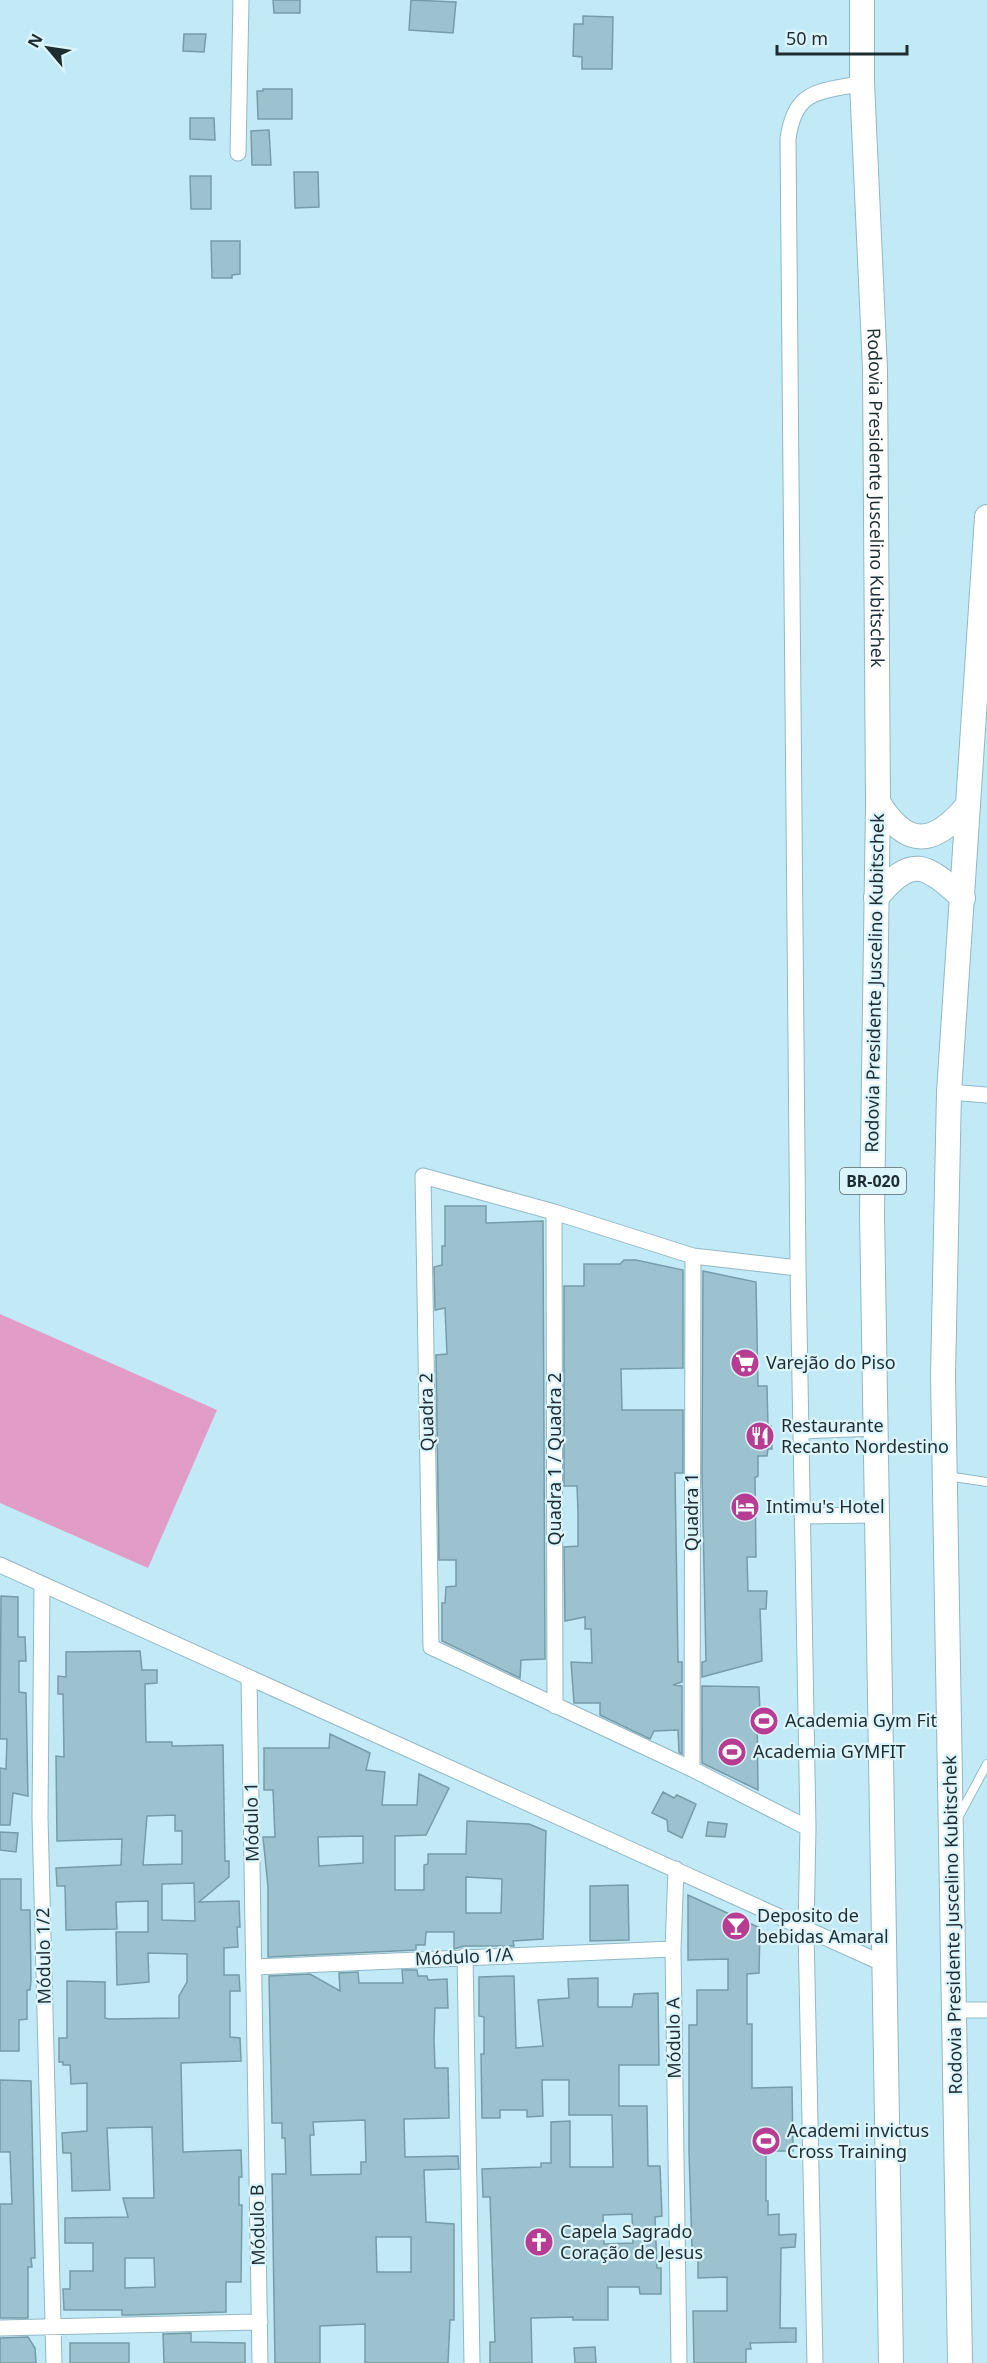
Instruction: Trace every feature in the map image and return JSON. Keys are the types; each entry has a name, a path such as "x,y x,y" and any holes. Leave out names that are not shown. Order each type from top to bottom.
{"highway":[{"name":"Rodovia Presidente Juscelino Kubitschek","path":"862,0 862,82 875,369 878,802 872,1213 891,2363"},
{"name":"Rodovia Presidente Juscelino Kubitschek","path":"960,2363 956,2010 943,1375 950,1092 987,517"},
{"path":"878,802 888,819 914,836 927,836 940,831 952,824 968,805"},
{"path":"876,898 893,878 906,869 925,869 963,898"}],"street":[{"path":"238,153 242,0"},
{"path":"815,2363 806,1930 808,1828 798,1268 788,140 791,118 801,101 814,94 862,82"},
{"path":"950,1092 987,1095"},
{"name":"Quadra 2","path":"554,1212 423,1176 431,1647 555,1706"},
{"path":"554,1212 693,1256 798,1268"},
{"name":"Quadra 1 / Quadra 2","path":"554,1212 555,1706"},
{"name":"Quadra 1","path":"692,1769 693,1256"},
{"path":"801,1431 876,1428"},
{"path":"802,1516 877,1515"},
{"path":"0,1565 884,1964"},
{"name":"Módulo 1/2","path":"42,1584 40,1818 54,2363"},
{"name":"Módulo 1","path":"249,1678 255,1967"},
{"path":"555,1706 692,1769 808,1828"},
{"name":"Módulo A","path":"676,1869 673,1949 679,2363"},
{"name":"Módulo 1/A","path":"255,1967 465,1956 673,1949"},
{"path":"465,1956 472,2363"},
{"name":"Módulo B","path":"255,1967 260,2363"},
{"path":"956,2010 987,2010"},
{"path":"0,2328 260,2322"}],"lane":[{"path":"945,1476 987,1482"},
{"path":"952,1828 987,1764"}],"shaded area":[{"path":"0,1314 217,1410 148,1568 0,1503"}],"building":[{"path":"273,0 300,0 300,13 274,13"},
{"path":"411,0 456,2 453,33 409,30"},
{"path":"583,16 613,17 612,69 582,69 582,57 573,56 574,24 583,24"},
{"path":"184,34 206,34 204,52 183,51"},
{"path":"263,89 292,89 292,119 258,119 257,91 263,91"},
{"path":"190,118 214,118 215,140 190,139"},
{"path":"269,130 271,165 252,165 251,131"},
{"path":"294,172 318,172 319,207 295,208"},
{"path":"190,176 211,176 211,209 191,209"},
{"path":"211,241 240,241 240,274 232,275 232,278 212,278"},
{"path":"445,1206 486,1206 486,1223 543,1221 545,1659 521,1660 520,1678 442,1641 442,1603 445,1603 446,1587 456,1586 456,1560 439,1560 436,1355 447,1354 445,1308 435,1310 434,1267 442,1265 442,1246 445,1246"},
{"path":"624,1260 636,1260 683,1270 683,1368 621,1369 622,1410 683,1410 683,1473 675,1473 678,1662 682,1662 682,1682 673,1685 682,1686 682,1754 679,1752 678,1730 654,1731 650,1739 600,1715 600,1703 574,1703 571,1662 592,1663 591,1629 585,1629 585,1617 565,1621 564,1547 578,1546 578,1512 577,1486 564,1486 564,1286 584,1286 584,1264 620,1264"},
{"path":"703,1271 756,1282 758,1386 767,1386 768,1426 771,1426 772,1449 768,1449 767,1456 758,1456 758,1476 755,1478 756,1557 747,1557 748,1591 767,1591 766,1609 760,1609 762,1661 702,1677 702,1662 706,1661 702,1473"},
{"path":"1,1596 18,1597 18,1637 25,1637 26,1661 19,1661 19,1692 26,1693 28,1796 13,1793 10,1825 0,1825 0,1768 6,1769 7,1739 0,1739"},
{"path":"140,1651 142,1670 157,1670 157,1683 145,1684 146,1742 172,1742 172,1746 223,1745 225,1861 229,1861 229,1877 199,1902 239,1901 238,1947 224,1948 224,1975 239,1975 240,1991 230,1991 230,2037 240,2038 241,2061 181,2063 183,2152 241,2150 242,2177 239,2177 239,2205 242,2205 241,2282 226,2282 226,2312 122,2315 122,2310 64,2310 63,2289 70,2289 70,2271 93,2271 93,2243 65,2243 65,2218 128,2217 123,2198 154,2198 152,2127 107,2128 110,2190 72,2191 71,2153 63,2153 62,2133 87,2131 87,2083 71,2084 70,2065 63,2065 63,2062 59,2062 59,2038 67,2038 67,1981 105,1982 105,2018 109,2019 179,2018 179,1996 187,1982 187,1954 148,1953 149,1982 117,1985 116,1932 148,1932 148,1901 116,1902 117,1929 66,1930 65,1886 57,1886 56,1868 121,1865 122,1839 57,1841 56,1756 64,1757 63,1694 58,1694 58,1676 66,1677 66,1652","holes":["175,1815 175,1831 182,1831 182,1864 143,1865 147,1816","194,1883 195,1921 162,1920 162,1884","125,2258 154,2258 155,2287 125,2288"]},
{"path":"702,1686 759,1687 758,1790 702,1763"},
{"path":"330,1734 370,1753 366,1770 385,1772 382,1805 417,1805 419,1774 449,1788 426,1835 395,1836 395,1890 424,1890 424,1865 428,1864 428,1854 466,1854 467,1821 529,1824 546,1831 543,1939 513,1941 514,1946 464,1946 454,1949 454,1932 426,1932 425,1945 416,1945 416,1950 268,1957 268,1887 263,1837 275,1837 273,1790 264,1790 264,1748 329,1748","holes":["363,1836 363,1863 319,1866 318,1837","466,1877 502,1879 501,1913 466,1913"]},
{"path":"663,1792 674,1798 677,1795 696,1804 682,1838 668,1831 667,1820 652,1813"},
{"path":"708,1822 727,1824 725,1837 706,1836"},
{"path":"0,1832 18,1833 16,1852 0,1850"},
{"path":"0,1879 21,1879 21,1910 30,1910 31,1981 30,1990 27,1990 27,2019 19,2020 19,2051 0,2051"},
{"path":"628,1885 629,1940 590,1941 590,1886"},
{"path":"688,1895 760,1928 759,1973 747,1974 747,2024 752,2024 752,2088 792,2087 793,2151 766,2151 766,2201 768,2201 768,2215 779,2214 779,2235 796,2234 795,2247 781,2248 780,2328 796,2328 796,2342 750,2343 751,2349 746,2349 746,2363 694,2363 693,2311 727,2311 727,2277 698,2278 698,2248 692,2248 689,2025 697,2025 697,1990 728,1990 728,1959 688,1960"},
{"path":"402,1970 417,1970 418,1976 427,1976 428,1980 447,1979 448,2008 435,2008 434,2040 435,2068 448,2068 449,2118 404,2119 405,2157 458,2156 459,2169 424,2170 426,2222 454,2224 454,2320 450,2320 448,2363 365,2363 365,2324 320,2326 320,2363 275,2363 272,2174 286,2174 285,2138 282,2138 282,2123 272,2123 269,1976 310,1974 340,1991 339,1973 358,1972 359,1983 403,1983","holes":["365,2120 366,2162 361,2162 361,2174 311,2175 310,2135 314,2135 313,2122","376,2237 411,2237 411,2272 377,2272"]},
{"path":"514,1976 516,2048 543,2046 538,2000 569,1998 568,1979 598,1978 598,2007 632,2007 634,1994 658,1993 659,2065 619,2065 619,2106 647,2106 648,2166 660,2166 662,2216 655,2217 657,2268 661,2268 661,2294 640,2294 639,2287 608,2287 608,2320 573,2320 573,2317 531,2318 532,2363 490,2363 490,2342 495,2342 490,2197 483,2197 482,2169 541,2167 541,2163 551,2163 551,2122 570,2121 570,2167 613,2167 612,2115 569,2115 569,2080 542,2080 543,2116 527,2117 527,2110 500,2110 500,2118 482,2118 481,2054 484,2054 484,2017 479,2016 479,1977","holes":["632,2214 633,2243 604,2244 603,2215"]},
{"path":"0,2080 31,2081 35,2258 31,2258 32,2267 28,2267 28,2318 0,2318 0,2204 12,2204 10,2152 0,2152"},
{"path":"191,2333 191,2342 245,2343 245,2363 164,2363 163,2334"},
{"path":"28,2337 35,2348 36,2363 0,2363 0,2338"},
{"path":"70,2343 129,2343 129,2363 70,2363"},
{"path":"595,2347 596,2363 575,2363 574,2348"}],"place":[{"name":"Varejão do Piso","path":"745,1363"},
{"name":"Restaurante Recanto Nordestino","path":"760,1436"},
{"name":"Intimu's Hotel","path":"745,1507"},
{"name":"Academia Gym Fit","path":"764,1721"},
{"name":"Academia GYMFIT","path":"732,1752"},
{"name":"Deposito de bebidas Amaral","path":"736,1926"},
{"name":"Academi invictus Cross Training","path":"766,2141"},
{"name":"Capela Sagrado Coração de Jesus","path":"539,2242"}]}
